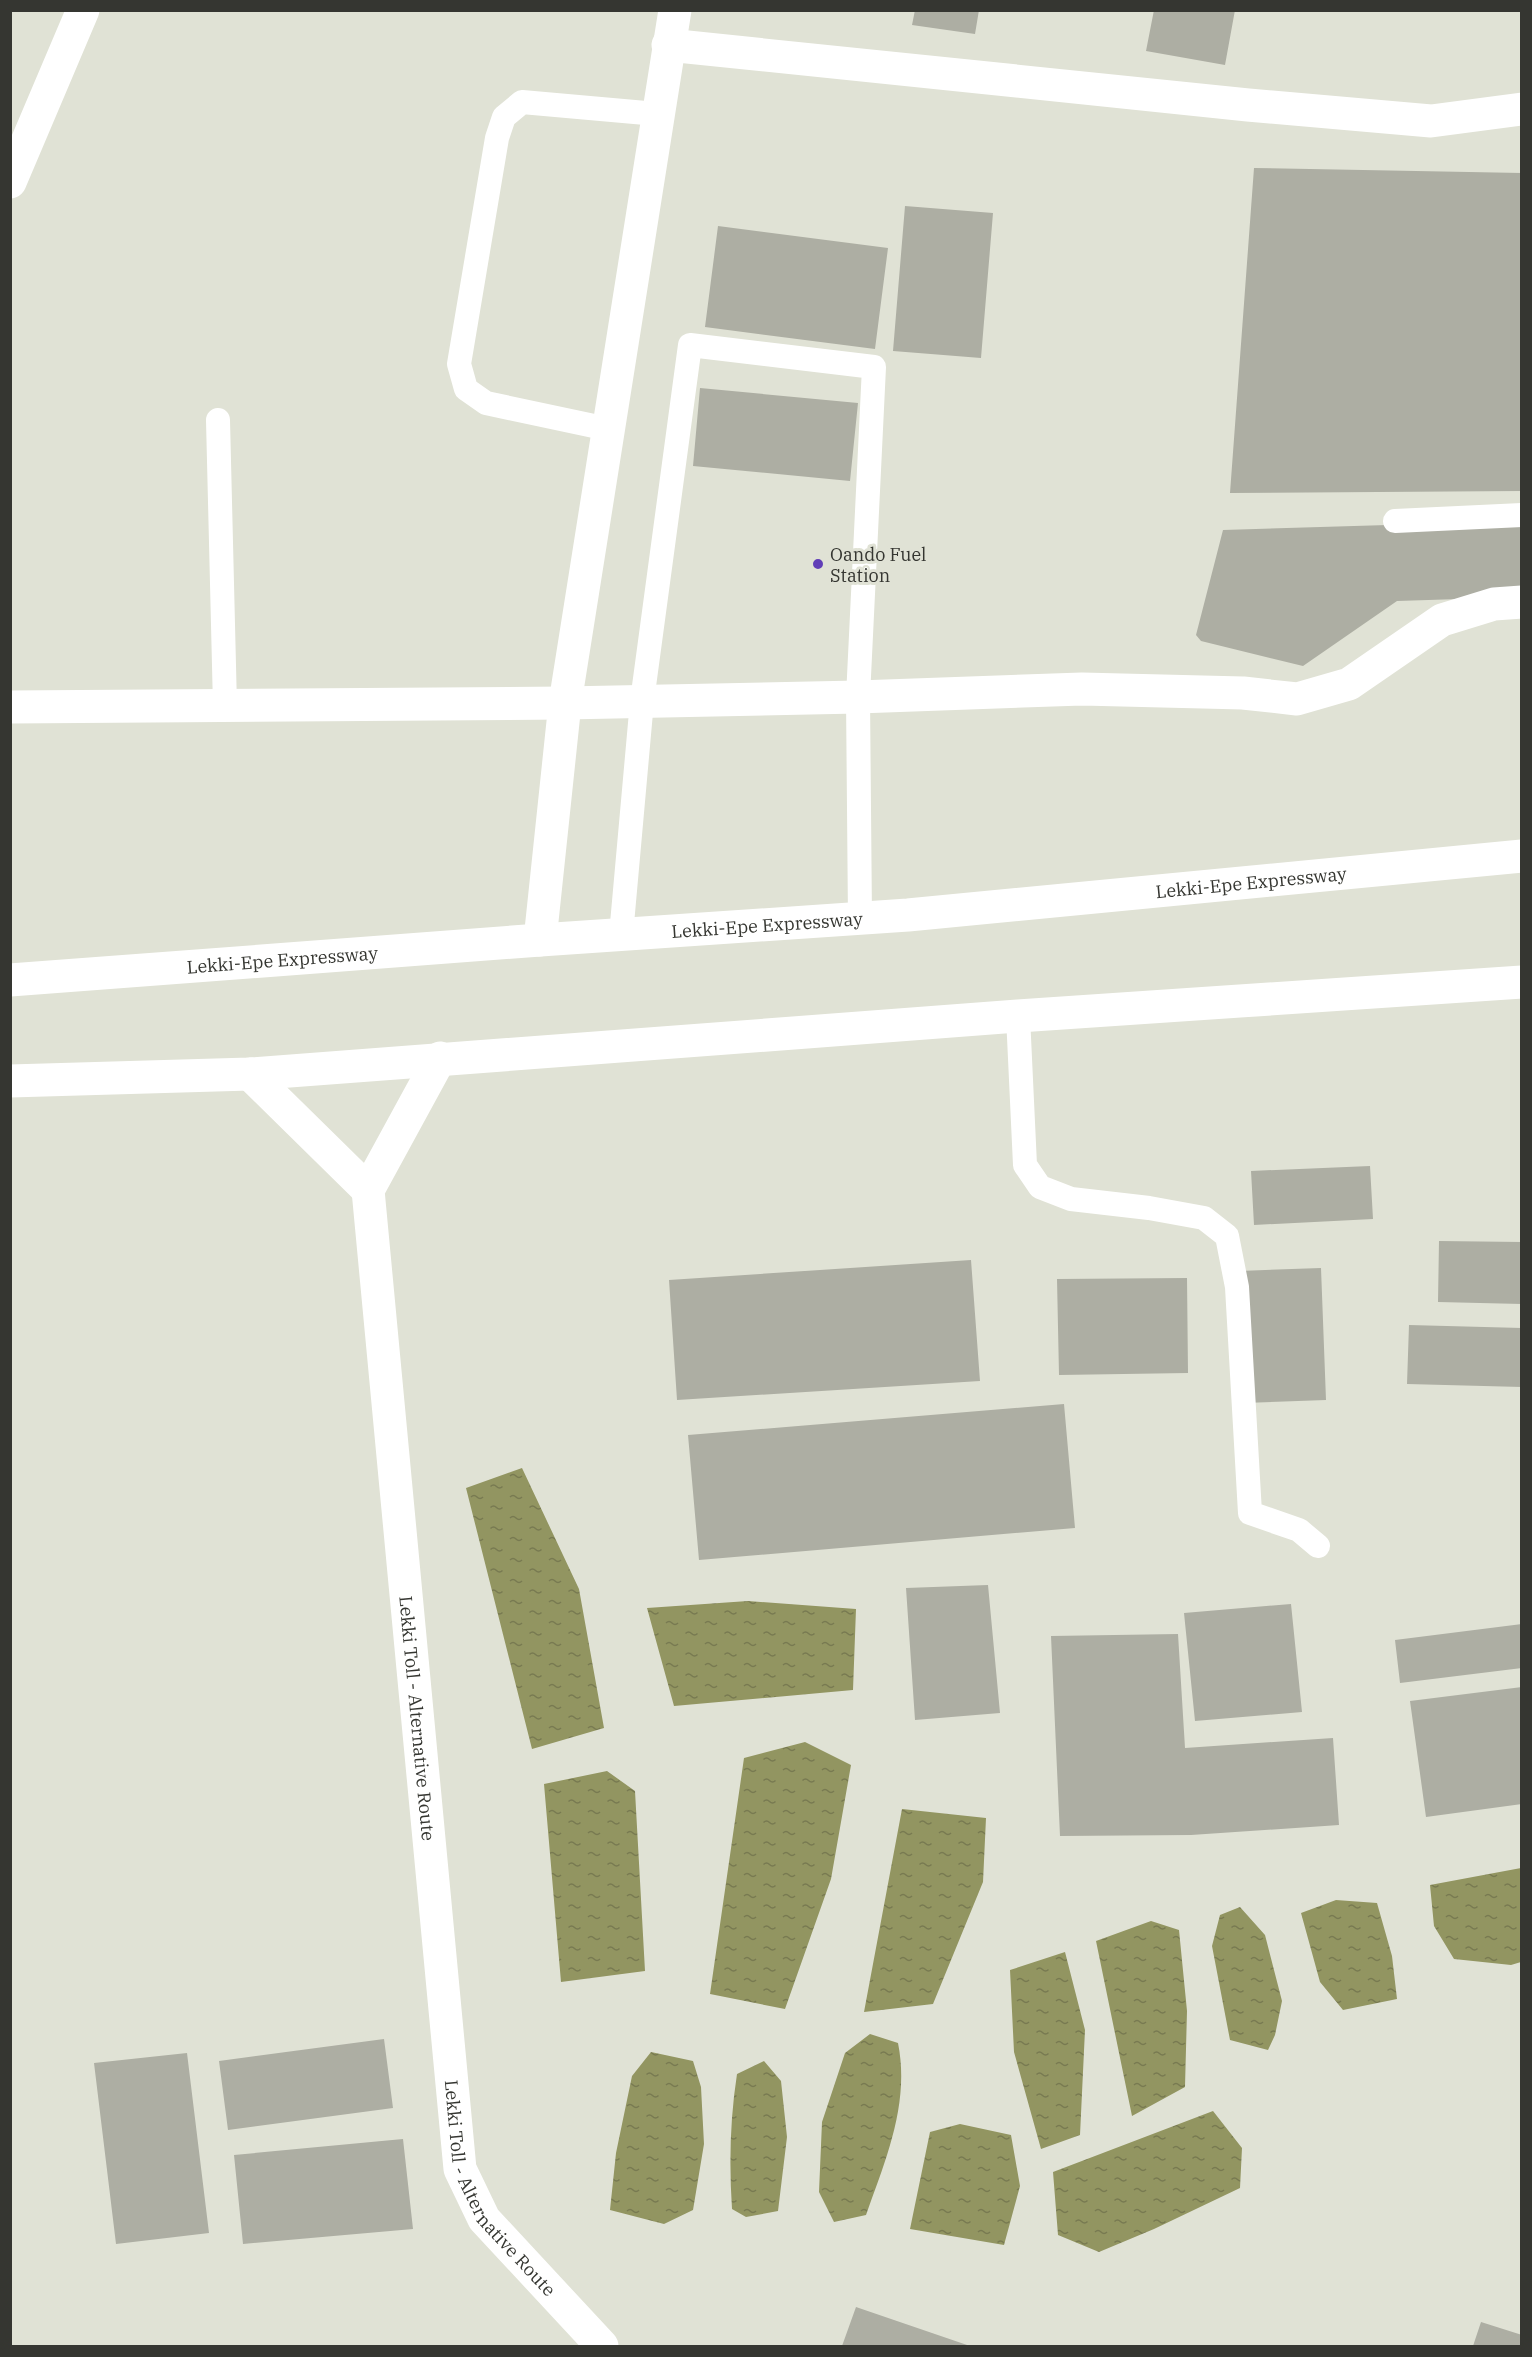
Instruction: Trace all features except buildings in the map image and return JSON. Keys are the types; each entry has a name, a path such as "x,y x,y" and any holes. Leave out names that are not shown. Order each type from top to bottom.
{"main road":[{"path":"10,182 82,10"},
{"path":"540,940 565,703 675,10"},
{"path":"668,45 1248,105 1431,121 1521,109"},
{"path":"10,707 565,703 858,697 1082,689 1243,693 1297,699 1349,684 1442,620 1494,604 1521,602"},
{"name":"Lekki-Epe Expressway","path":"10,980 540,940 860,919 1521,856"},
{"path":"10,1081 250,1074 1018,1016 1521,982"},
{"path":"250,1074 368,1190 440,1058"},
{"name":"Lekki Toll - Alternative Route","path":"368,1190 460,2169 484,2220 603,2346"}],"lane":[{"path":"608,429 486,403 466,389 459,364 497,138 504,117 522,102 657,114"},
{"path":"621,935 642,701 690,345 874,367 858,697 860,919"},
{"path":"218,420 225,706"},
{"path":"1395,521 1521,515"},
{"path":"1018,1016 1025,1165 1040,1187 1071,1199 1149,1208 1204,1218 1227,1236 1237,1287 1250,1513 1299,1530 1318,1546"}],"water":[{"path":"522,1468 579,1589 604,1728 532,1749 466,1488"},
{"path":"748,1601 856,1609 853,1690 674,1706 647,1608"},
{"path":"805,1742 851,1765 831,1879 785,2009 710,1994 744,1758"},
{"path":"607,1771 635,1791 645,1971 561,1982 544,1784"},
{"path":"902,1809 986,1818 983,1882 933,2004 864,2012"},
{"path":"1521,1868 1521,1962 1511,1965 1454,1959 1434,1926 1430,1885"},
{"path":"1336,1900 1377,1903 1392,1956 1397,1999 1343,2010 1320,1982 1301,1913"},
{"path":"1240,1907 1265,1935 1282,2001 1275,2035 1268,2050 1230,2040 1212,1946 1220,1915"},
{"path":"1151,1921 1179,1930 1187,2011 1185,2087 1132,2116 1096,1941"},
{"path":"1065,1952 1085,2030 1080,2135 1041,2149 1014,2052 1010,1970"},
{"path":"870,2034 898,2043 901,2087 894,2130 866,2215 834,2222 819,2192 822,2122 845,2053"},
{"path":"651,2052 693,2061 701,2087 704,2144 693,2210 664,2224 610,2210 616,2153 632,2076"},
{"path":"764,2061 781,2081 787,2137 778,2211 746,2217 732,2209 733,2108 737,2074"},
{"path":"1213,2111 1242,2148 1240,2188 1099,2252 1058,2235 1053,2172"},
{"path":"960,2124 1011,2135 1020,2186 1004,2245 910,2229 930,2132"}],"place":[{"name":"Oando Fuel Station","path":"818,564"}]}
